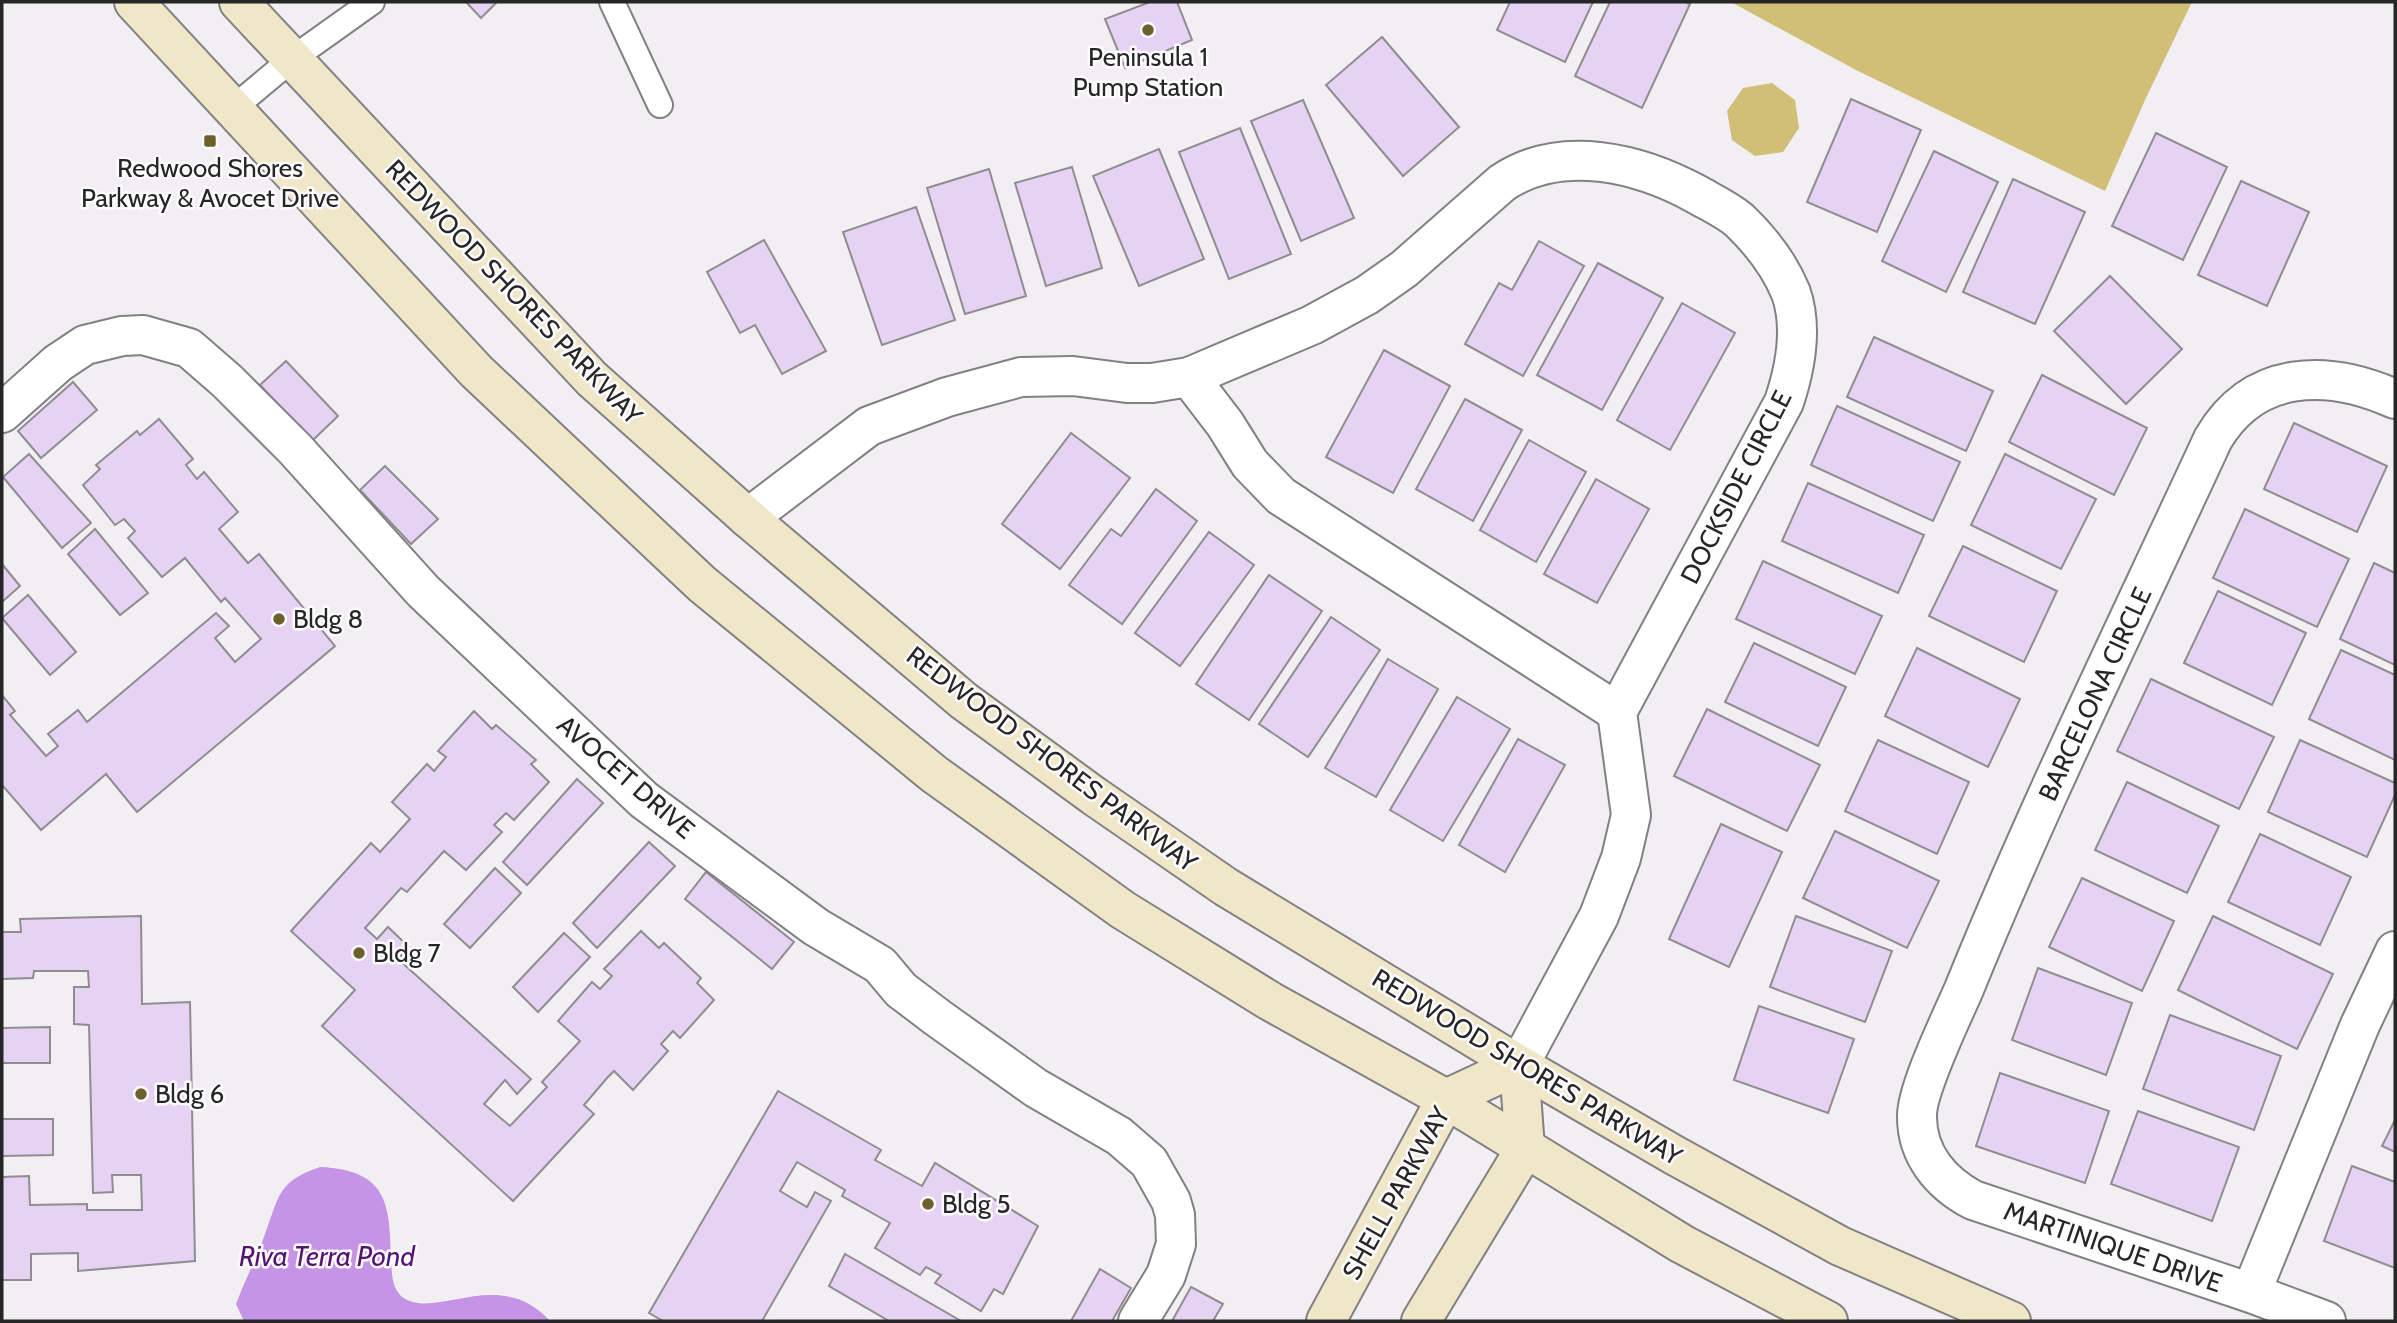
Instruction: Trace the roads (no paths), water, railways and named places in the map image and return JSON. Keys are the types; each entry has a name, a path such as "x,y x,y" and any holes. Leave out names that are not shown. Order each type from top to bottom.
{"main road":[{"path":"134,2 476,371 702,584 933,774 1123,910 1270,1001 1446,1099 1682,1244 1828,1321"},
{"name":"REDWOOD SHORES PARKWAY","path":"239,2 592,379 748,518 964,701 1094,796 1226,887 1519,1065 1674,1155 1840,1245 2011,1321"},
{"path":"1421,1321 1525,1149 1519,1065"},
{"name":"SHELL PARKWAY","path":"1326,1321 1446,1099 1519,1065"}],"street":[{"name":"DOCKSIDE CIRCLE","path":"748,518 869,426 947,397 1021,377 1073,376 1127,383 1152,383 1189,377 1312,325 1367,295 1404,269 1518,172 1535,166 1574,160 1625,166 1684,188 1737,219 1757,238 1775,263 1791,295 1796,324 1796,352 1792,379 1784,402 1617,712"},
{"name":"AVOCET DRIVE","path":"2,413 58,363 85,345 122,336 143,335 190,348 295,449 424,591 644,800 816,926 880,965 901,990 938,1018 1036,1088 1119,1136 1149,1162 1171,1201 1175,1215 1176,1244 1166,1275 1138,1321"},
{"path":"1189,377 1225,424 1250,464 1281,496 1617,712 1631,816 1621,858 1599,916 1519,1065"},
{"name":"BARCELONA CIRCLE","path":"1922,1146 1917,1131 1916,1114 1927,1079 1996,910 2225,418 2244,401 2263,390 2308,379 2367,386 2395,399"},
{"path":"2251,1293 2360,1025 2395,951"},
{"name":"MARTINIQUE DRIVE","path":"1922,1146 1942,1180 1973,1200 2251,1293 2326,1321"}],"lane":[{"path":"232,109 292,59 372,2"},
{"path":"612,2 660,105"}],"water":[{"name":"Riva Terra Pond","path":"320,1167 360,1175 372,1183 381,1194 389,1223 393,1280 401,1296 414,1302 431,1303 489,1295 510,1297 530,1305 550,1321 244,1321 236,1304 277,1200 288,1184 306,1172"}],"place":[{"name":"Peninsula 1 Pump Station","path":"1148,30"},
{"name":"Redwood Shores Parkway & Avocet Drive","path":"210,141"},
{"name":"Bldg 8","path":"279,619"},
{"name":"Bldg 7","path":"359,953"},
{"name":"Bldg 6","path":"141,1094"},
{"name":"Bldg 5","path":"928,1204"}]}
